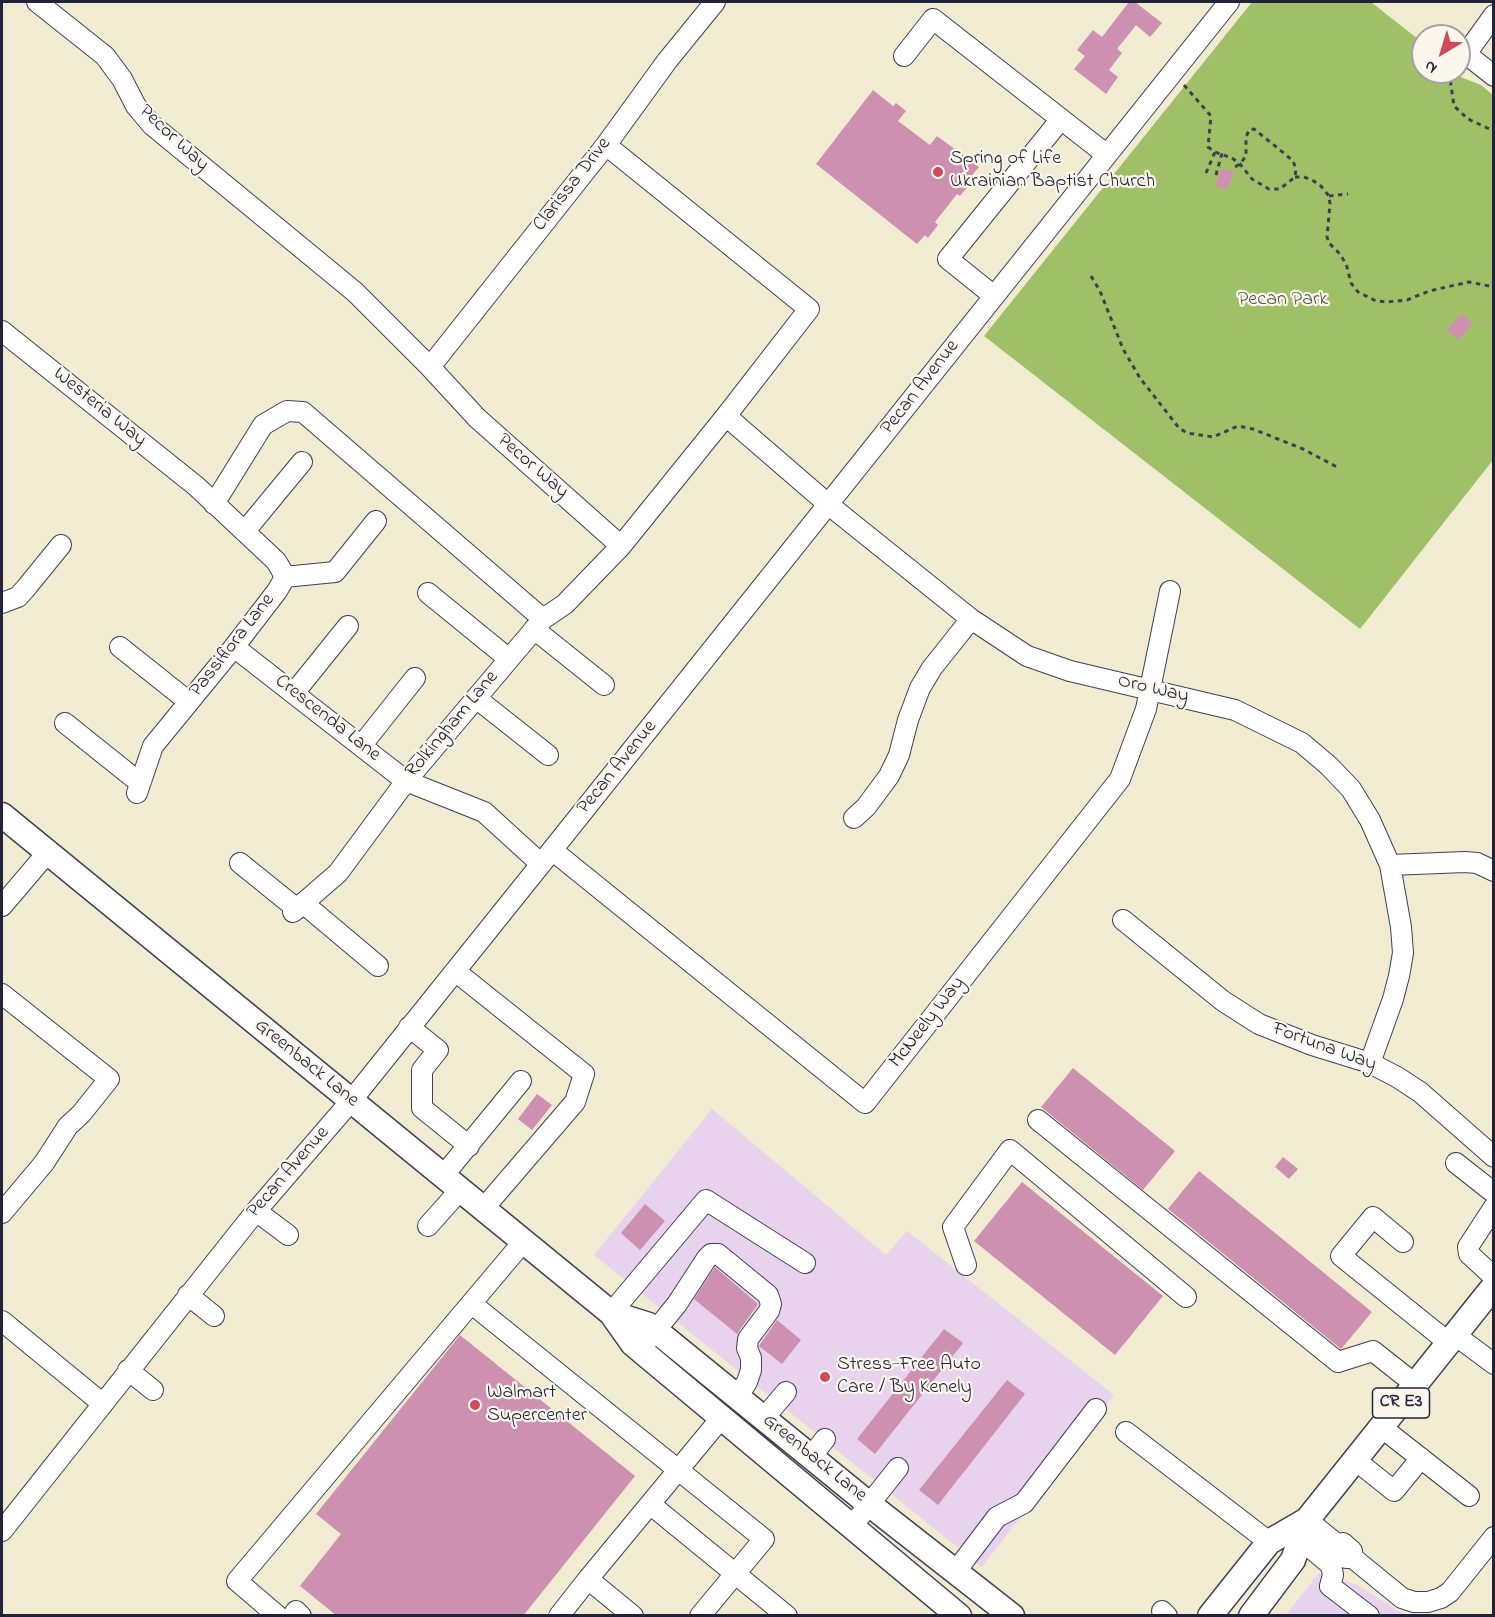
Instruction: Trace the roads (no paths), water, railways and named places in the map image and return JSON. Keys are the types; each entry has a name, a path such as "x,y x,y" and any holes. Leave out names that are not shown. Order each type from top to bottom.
{"main road":[{"name":"Greenback Lane","path":"2,815 611,1313 633,1344 959,1616"},
{"name":"CR E3","path":"1251,1616 1293,1560 1304,1529 1354,1459 1494,1286"},
{"name":"Greenback Lane","path":"611,1313 649,1324 771,1424 818,1448 869,1504 1012,1616"},
{"path":"669,1374 685,1372 716,1394 738,1396"},
{"path":"722,1417 736,1416 760,1429 771,1424"},
{"name":"CR E3","path":"1210,1616 1269,1542 1304,1529"},
{"path":"879,1548 897,1543 935,1575 956,1571"}],"street":[{"name":"Pecor Way","path":"37,2 105,56 123,79 136,106 152,126 355,292 477,418 621,546"},
{"name":"Clarissa Drive","path":"430,367 606,145 667,61 715,2"},
{"name":"Pecan Avenue","path":"2,1531 188,1295 256,1211 351,1101 547,857 1229,2"},
{"path":"1494,15 1466,54 1494,76"},
{"path":"904,56 933,19 1107,155"},
{"path":"994,296 948,259 1061,118"},
{"path":"606,145 809,309 621,546"},
{"name":"Westeria Way","path":"2,331 196,486"},
{"path":"214,504 263,425 287,411 303,412 604,686"},
{"name":"Oro Way","path":"726,416 829,505 971,619 1027,656 1052,666 1235,710 1302,744 1329,766 1351,789 1370,820 1390,864 1401,927 1403,953 1393,999 1370,1063"},
{"path":"245,531 302,462"},
{"name":"Passiflora Lane","path":"65,723 139,788 153,746 234,647 280,586 284,577 276,561 196,486"},
{"path":"284,577 335,572 376,521"},
{"path":"2,603 18,597 61,545"},
{"name":"Rolkingham Lane","path":"298,908 338,873 406,781 538,624 565,604 621,546"},
{"name":"McNeely Way","path":"547,857 865,1103 1114,789 1125,769 1146,709 1170,591"},
{"path":"428,593 509,659"},
{"path":"854,818 883,787 899,755 908,720 920,688 932,668 971,619"},
{"path":"294,693 348,626"},
{"path":"120,647 189,702"},
{"name":"Crescenda Lane","path":"234,647 406,781 484,812 547,857"},
{"path":"361,746 415,678"},
{"path":"476,698 548,755"},
{"path":"2,906 48,852"},
{"path":"1390,864 1465,862 1477,863 1494,871"},
{"path":"240,863 378,966"},
{"name":"Fortuna Way","path":"1123,920 1223,1001 1259,1024 1303,1042 1370,1063 1397,1077 1420,1092 1494,1157"},
{"path":"455,971 584,1074 575,1102 483,1209"},
{"path":"2,994 109,1079 81,1114 68,1126 44,1163 2,1213"},
{"path":"409,1027 438,1050 422,1070 422,1107 469,1146"},
{"path":"429,1226 469,1146 521,1081"},
{"path":"1038,1120 1338,1362 1373,1351 1416,1384"},
{"path":"966,1265 953,1227 1010,1150 1186,1297"},
{"path":"1456,1163 1494,1193"},
{"path":"611,1313 706,1200 805,1263"},
{"path":"1494,1207 1468,1247 1469,1254 1494,1277"},
{"path":"256,1211 288,1235"},
{"path":"1403,1242 1373,1217 1341,1256 1452,1339 1494,1364"},
{"path":"278,1616 237,1581 524,1242"},
{"path":"640,1350 677,1304 707,1258 711,1254 718,1254 768,1295 771,1304 769,1311 748,1339 747,1348 752,1358 752,1370 738,1396"},
{"path":"188,1295 214,1317"},
{"path":"472,1304 764,1539 700,1616"},
{"path":"2,1321 103,1404"},
{"path":"128,1371 153,1390"},
{"path":"771,1424 786,1392"},
{"path":"956,1571 997,1517 1024,1503 1096,1409"},
{"path":"559,1616 722,1417"},
{"path":"1381,1427 1469,1496"},
{"path":"1126,1432 1269,1542"},
{"path":"1354,1459 1394,1491 1420,1458"},
{"path":"852,1526 898,1468"},
{"path":"650,1504 788,1616"},
{"path":"1304,1529 1336,1544 1343,1544 1352,1551 1353,1558 1400,1607 1414,1602 1428,1602 1450,1592 1485,1560 1494,1537"},
{"path":"1304,1529 1331,1565 1333,1575 1330,1586 1369,1616"},
{"path":"588,1579 633,1616"},
{"path":"293,1616 296,1611 301,1616"}],"place":[{"name":"Spring of Life Ukrainian Baptist Church","path":"938,172"},
{"name":"Stress-Free Auto Care / By Kenely","path":"825,1377"},
{"name":"Walmart Supercenter","path":"475,1405"}],"park label":[{"name":"Pecan Park","path":"1283,301"}]}
